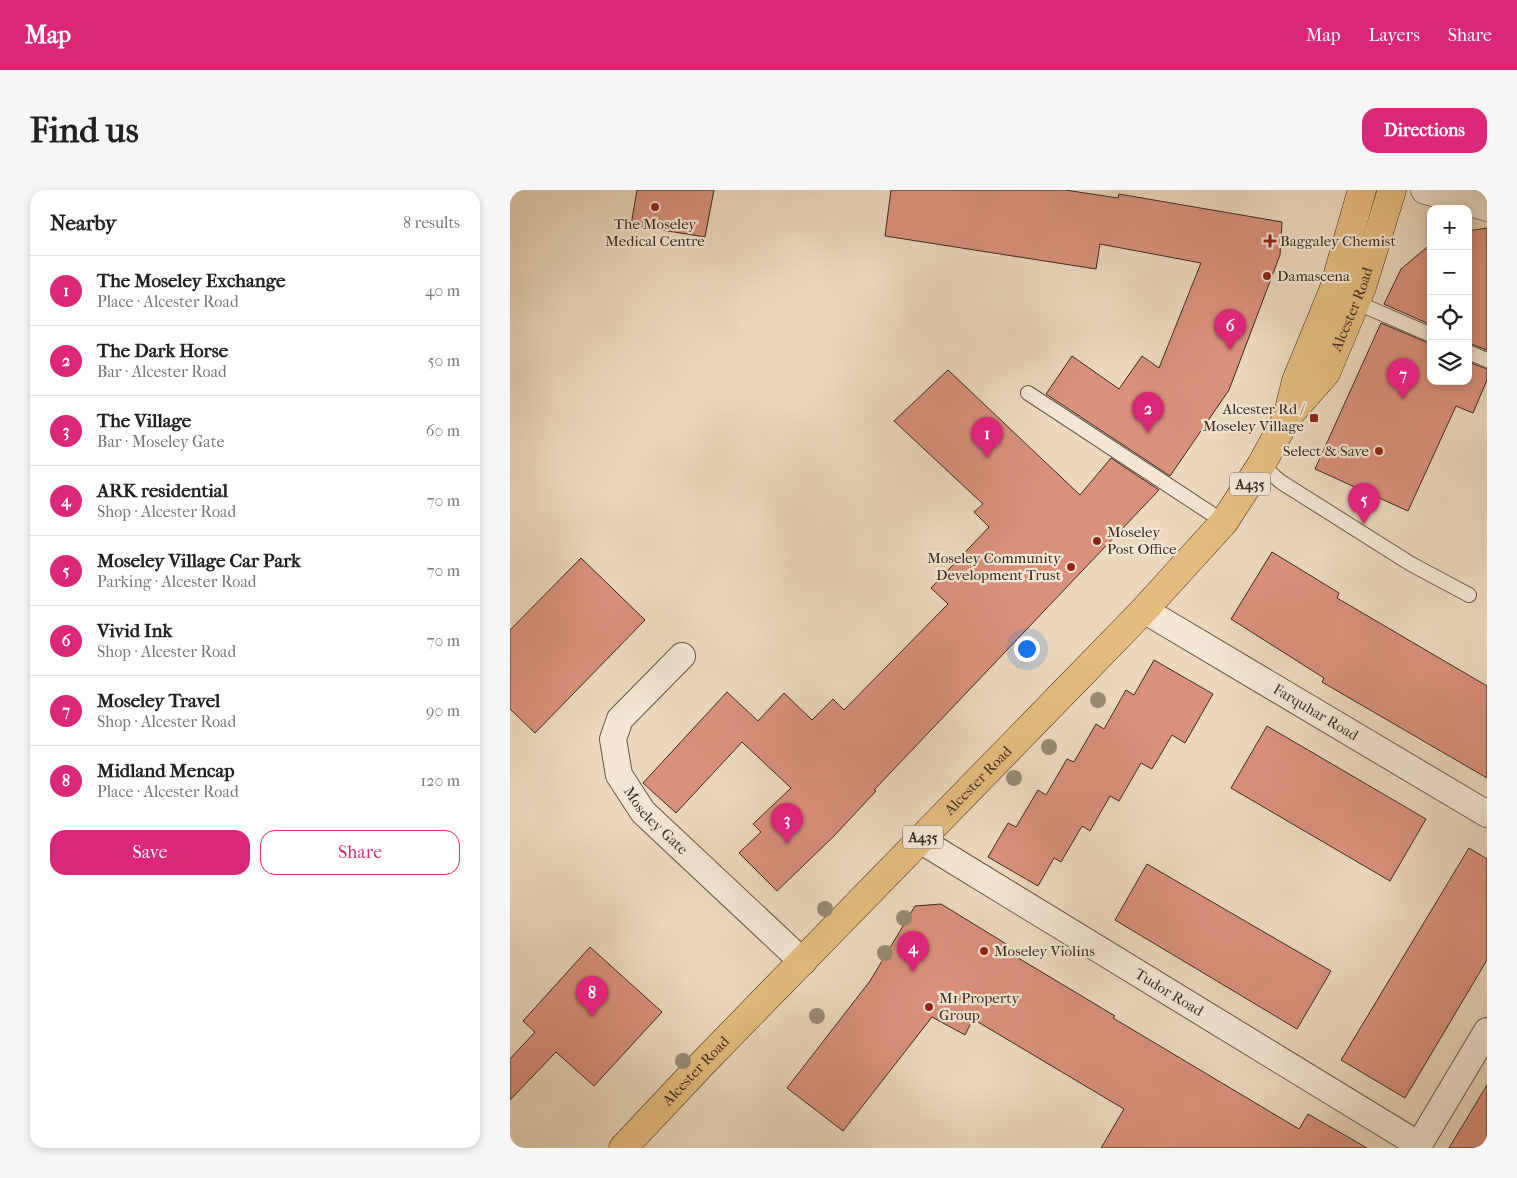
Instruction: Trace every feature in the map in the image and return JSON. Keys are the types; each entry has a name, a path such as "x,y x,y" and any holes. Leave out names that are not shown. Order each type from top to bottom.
{"highway":[{"name":"Alcester Road","path":"1344,296 1362,190"},
{"name":"Alcester Road","path":"623,1148 702,1064 1144,610 1224,522 1261,465 1288,416 1296,381 1344,296 1392,190"}],"main road":[{"path":"1425,190 1487,207"}],"street":[{"name":"Farquhar Road","path":"1144,610 1487,814"},
{"name":"Moseley Gate","path":"682,656 620,719 613,739 619,775 643,812 803,962"},
{"name":"Tudor Road","path":"920,840 1418,1146"},
{"path":"1418,1146 1487,1031"}],"lane":[{"path":"1344,296 1427,333"},
{"path":"1472,354 1487,360"},
{"path":"1028,393 1224,522"},
{"path":"1261,465 1281,482 1411,564 1469,595"}],"building":[{"path":"637,190 714,190 705,237 631,225"},
{"path":"891,190 1065,190 1118,198 1119,194 1282,222 1280,255 1229,390 1170,476 1046,394 1072,356 1119,389 1142,356 1159,368 1201,263 1100,244 1096,269 885,236"},
{"path":"1487,228 1487,350 1472,344 1472,230"},
{"path":"1427,247 1427,323 1384,304 1401,269"},
{"path":"1381,323 1427,342 1427,385 1472,385 1472,363 1487,369 1487,380 1473,413 1456,406 1408,511 1315,469"},
{"path":"948,370 1080,495 1111,458 1159,490 874,790 876,791 834,836 777,891 739,853 761,832 753,824 791,788 742,742 676,813 643,783 727,692 758,721 784,693 812,720 833,699 844,710 948,604 931,588 989,527 974,512 983,504 894,421"},
{"path":"1272,552 1339,593 1337,598 1487,686 1487,778 1322,682 1324,678 1231,619"},
{"path":"581,558 645,620 535,733 510,709 510,630"},
{"path":"1154,660 1213,694 1185,743 1172,735 1152,769 1141,763 1119,801 1110,796 1090,831 1082,826 1061,862 1054,858 1038,886 988,857 1008,823 1016,827 1038,790 1046,795 1067,759 1074,762 1096,724 1104,729 1126,690 1134,695"},
{"path":"1267,726 1426,819 1390,881 1231,788"},
{"path":"1469,848 1487,859 1487,960 1405,1098 1341,1060"},
{"path":"1147,864 1331,971 1297,1029 1115,920"},
{"path":"941,904 1008,945 1005,950 1115,1016 1113,1018 1299,1129 1308,1114 1367,1148 1101,1148 1124,1109 973,1019 965,1035 932,1017 843,1131 787,1088 870,981 915,906"},
{"path":"590,947 662,1012 594,1086 556,1052 510,1100 510,1059 535,1032 523,1021"},
{"path":"1487,1085 1487,1148 1449,1148"}],"place":[{"name":"The Moseley Medical Centre","path":"655,207"},
{"name":"Baggaley Chemist","path":"1270,241"},
{"name":"Damascena","path":"1267,276"},
{"name":"Vivid Ink","path":"1230,350"},
{"name":"Moseley Travel","path":"1403,399"},
{"name":"Alcester Rd / Moseley Village","path":"1314,418"},
{"name":"The Dark Horse","path":"1148,433"},
{"name":"Select & Save","path":"1379,451"},
{"name":"The Moseley Exchange","path":"987,458"},
{"name":"Moseley Village Car Park","path":"1364,524"},
{"name":"Moseley Post Office","path":"1097,541"},
{"name":"Moseley Community Development Trust","path":"1071,567"},
{"name":"The Village","path":"787,844"},
{"name":"Moseley Violins","path":"984,951"},
{"name":"ARK residential","path":"913,972"},
{"name":"M1 Property Group","path":"929,1007"},
{"name":"Midland Mencap","path":"592,1017"}]}
